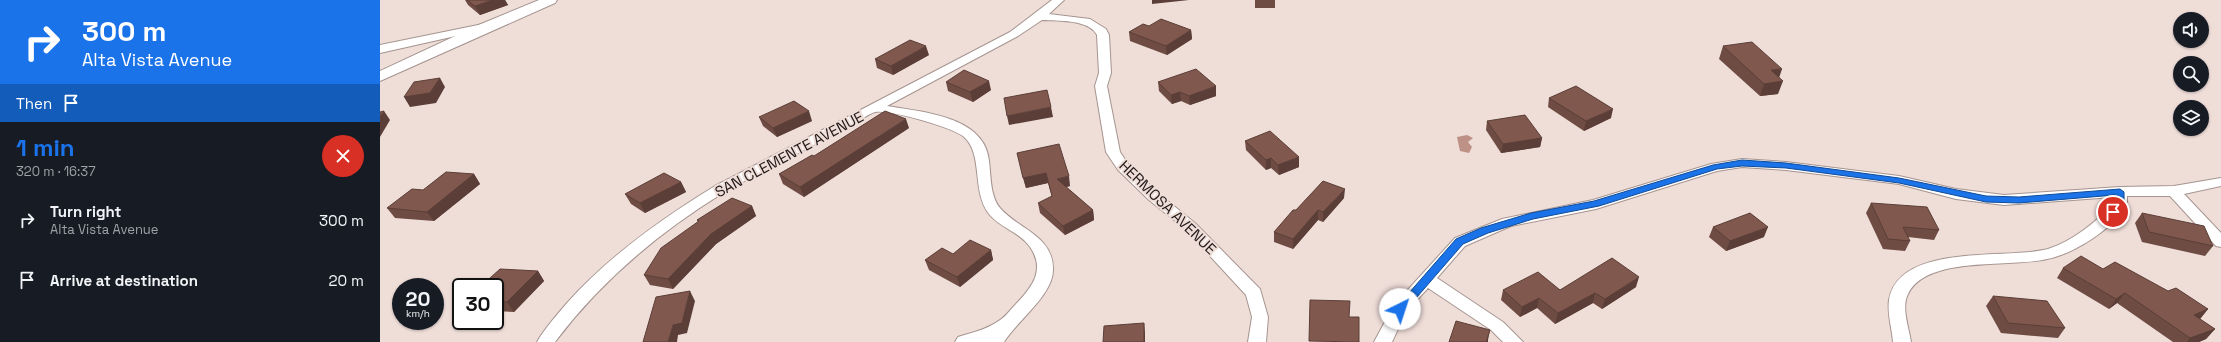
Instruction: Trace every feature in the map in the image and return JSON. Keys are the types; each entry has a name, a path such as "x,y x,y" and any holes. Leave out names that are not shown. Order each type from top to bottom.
{"street":[{"path":"380,77 486,27 550,0"},
{"name":"SAN CLEMENTE AVENUE","path":"546,342 595,284 642,241 668,222 720,189 1014,34 1040,16 1059,0"},
{"name":"HERMOSA AVENUE","path":"1040,16 1086,21 1100,29 1103,35 1105,73 1100,86 1113,152 1123,167 1154,197 1190,226 1254,293 1260,317 1257,342"},
{"path":"380,49 486,27"},
{"path":"876,108 940,121 960,127 971,134 982,152 988,197 992,208 998,215 1035,242 1045,265 1045,275 1040,290 1006,325 996,342"},
{"path":"1383,342 1400,309 1460,242 1507,222 1596,204 1640,189 1716,167 1742,163 1786,166 1899,180 1986,199 2019,200 2120,192 2174,191 2221,182"},
{"path":"2174,191 2221,242"},
{"path":"1902,342 1897,309 1898,295 1906,282 1917,272 1930,267 1972,260 2035,257 2068,247 2106,219 2120,206 2120,192"},
{"path":"1427,279 1497,326 1514,342"},
{"path":"964,342 1006,325"}],"shaded area":[{"path":"1467,135 1473,138 1468,142 1472,147 1469,153 1460,151 1457,137"}],"building":[{"path":"467,0 493,0 475,6"},
{"path":"1161,19 1191,30 1166,46 1129,32 1143,24 1149,26"},
{"path":"910,40 926,46 891,66 875,59"},
{"path":"1752,42 1782,69 1771,70 1783,81 1764,84 1723,46"},
{"path":"1196,69 1216,86 1189,96 1180,92 1171,95 1158,82"},
{"path":"964,70 989,81 970,92 946,82"},
{"path":"440,78 430,93 404,97 414,82"},
{"path":"1576,86 1613,109 1586,121 1549,98"},
{"path":"1047,90 1051,107 1007,116 1004,98"},
{"path":"794,101 809,111 773,128 759,117"},
{"path":"885,111 906,119 800,187 779,174 812,155 814,156"},
{"path":"1525,115 1542,138 1503,144 1487,121"},
{"path":"1270,131 1299,157 1278,165 1271,158 1266,160 1245,141"},
{"path":"1059,144 1069,176 1057,179 1093,210 1063,226 1038,203 1052,196 1046,173 1023,178 1017,153"},
{"path":"446,172 474,174 427,212 387,208 412,189 423,190"},
{"path":"664,173 681,182 640,203 625,194"},
{"path":"1323,181 1345,189 1323,212 1318,210 1293,239 1274,232 1293,210 1296,210"},
{"path":"732,198 752,206 711,234 668,279 644,275 661,248 699,221 697,220"},
{"path":"1871,203 1927,207 1939,230 1903,227 1910,241 1888,239"},
{"path":"1750,213 1768,227 1730,241 1713,227"},
{"path":"2142,213 2204,226 2213,246 2149,232"},
{"path":"970,240 991,250 957,277 925,260 942,248 953,254"},
{"path":"2081,256 2103,269 2115,262 2168,291 2176,288 2208,309 2194,315 2215,329 2190,338 2125,293 2116,299 2063,268"},
{"path":"1612,258 1639,277 1605,299 1595,293 1558,313 1539,298 1522,307 1503,290 1538,272 1560,290"},
{"path":"500,269 538,271 507,302 504,302 504,278 490,278"},
{"path":"690,291 682,323 673,325 668,342 643,342 656,297"},
{"path":"1993,296 2047,301 2065,328 2008,323"},
{"path":"1310,300 1350,301 1349,317 1359,317 1359,342 1309,341"},
{"path":"1456,321 1490,330 1486,342 1449,342"},
{"path":"1144,323 1144,342 1103,342 1104,326"}],"route":[{"path":"1400,309 1460,242 1484,230 1531,216 1596,204 1640,189 1716,167 1742,163 1833,171 1899,180 1956,194 1986,199 2019,200 2120,192 2120,206 2113,212"}]}
